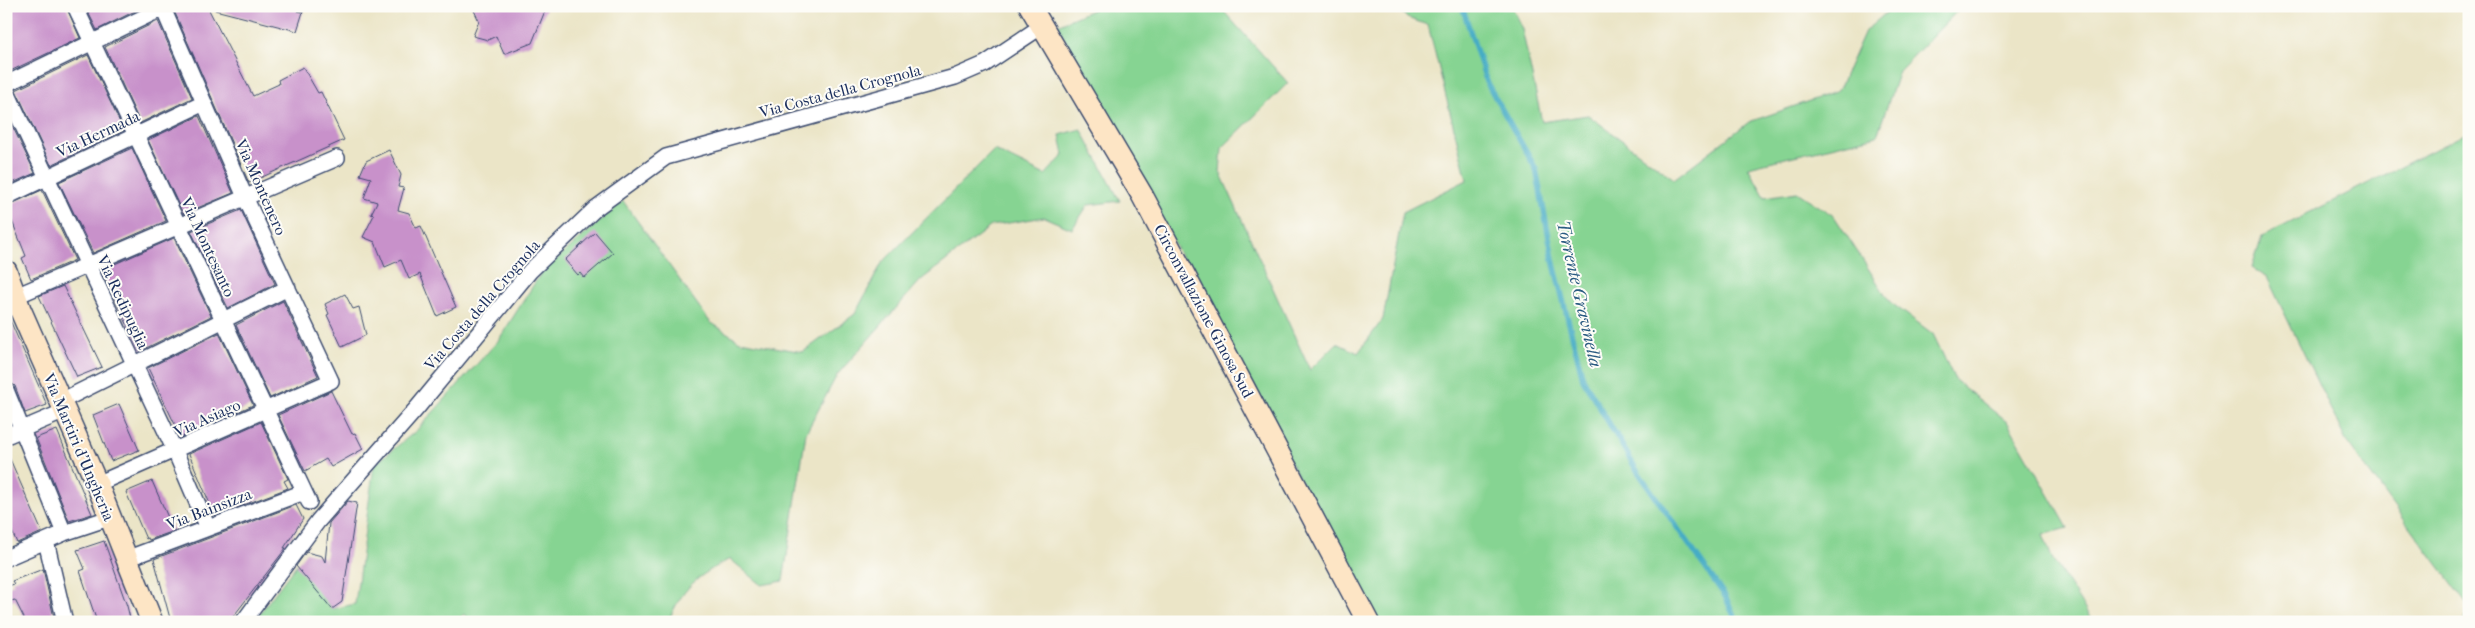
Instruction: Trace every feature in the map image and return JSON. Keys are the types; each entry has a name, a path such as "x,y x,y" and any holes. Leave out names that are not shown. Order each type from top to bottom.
{"main road":[{"name":"Circonvallazione Ginosa Sud","path":"1030,6 1142,195 1368,622"},
{"name":"Via Martiri d'Ungheria","path":"6,271 14,307 63,406 97,484 152,622"}],"street":[{"name":"Via Montesanto","path":"75,6 306,497"},
{"path":"6,84 163,7"},
{"name":"Via Montenero","path":"163,7 245,197 331,381"},
{"name":"Via Costa della Crognola","path":"243,622 318,521 417,408 530,270 596,208 666,157 955,77 985,64 1042,26"},
{"name":"Via Redipuglia","path":"6,90 175,451 208,528"},
{"name":"Via Hermada","path":"6,197 204,103"},
{"path":"14,307 87,266 337,158"},
{"path":"6,436 22,429 134,365 288,288"},
{"name":"Via Asiago","path":"97,484 331,381"},
{"path":"6,390 64,533"},
{"name":"Via Bainsizza","path":"126,559 208,528 306,497"},
{"path":"6,558 64,533 109,518"},
{"path":"46,541 65,622"}],"green space":[{"path":"1101,6 1219,6 1288,83 1222,148 1220,172 1310,370 1337,343 1358,353 1383,319 1403,212 1467,180 1428,25 1407,18 1397,6 1512,6 1522,29 1542,122 1588,115 1674,179 1749,122 1838,91 1865,31 1894,6 1962,6 1899,71 1877,136 1748,167 1765,197 1797,192 1834,216 1890,302 1933,334 1955,380 2008,423 2068,528 2043,535 2052,558 2093,622 1376,622 1057,25"},
{"path":"1081,129 1120,201 1088,205 1072,229 1044,217 991,226 921,280 837,375 806,433 783,581 762,585 730,559 709,571 692,584 679,600 668,622 469,622 464,614 456,622 253,622 297,564 332,609 355,604 374,465 416,431 498,341 541,273 623,201 710,322 740,341 803,352 855,314 882,263 994,150 1045,175 1064,155 1060,135"},
{"path":"2469,132 2469,622 2465,622 2468,606 2346,441 2267,277 2252,268 2262,237"}],"building":[{"path":"6,6 66,6 80,38 6,73"},
{"path":"85,6 145,6 97,30"},
{"path":"172,6 207,6 253,96 279,84 278,80 303,67 318,93 321,92 344,140 249,183"},
{"path":"216,6 298,6 297,11 303,12 297,31 215,10"},
{"path":"472,6 547,6 532,43 504,54 496,36 488,40 473,36 479,21"},
{"path":"158,21 192,98 140,123 105,47"},
{"path":"88,55 124,131 51,165 16,90"},
{"path":"6,113 35,173 6,186"},
{"path":"199,116 233,193 183,214 148,140"},
{"path":"132,148 166,221 93,253 59,182"},
{"path":"389,150 401,175 398,187 404,188 398,210 409,213 416,228 421,226 456,307 437,316 420,274 409,279 401,260 385,267 375,242 363,237 374,215 371,214 377,202 364,198 371,178 360,175 366,161"},
{"path":"42,190 75,260 31,279 22,258 26,256 6,206"},
{"path":"241,210 275,284 228,308 191,231"},
{"path":"595,232 613,253 584,278 580,273 578,275 565,260"},
{"path":"174,238 211,316 140,351 101,270"},
{"path":"63,286 102,367 77,377 39,296"},
{"path":"345,294 353,309 359,307 366,335 342,347 327,315 329,314 325,304"},
{"path":"283,301 318,376 270,398 236,325"},
{"path":"6,311 47,405 25,413 15,386 6,378"},
{"path":"219,333 253,405 181,437 148,368"},
{"path":"331,391 352,434 355,433 363,449 331,467 326,459 305,471 278,415"},
{"path":"119,404 139,450 111,461 93,415"},
{"path":"261,422 288,479 284,481 288,488 215,516 189,454"},
{"path":"57,430 92,514 69,521 36,438"},
{"path":"6,450 42,532 17,543 6,518"},
{"path":"152,481 174,531 149,540 148,538 146,539 126,492"},
{"path":"348,501 357,503 342,602 332,609 296,566 306,552 322,556 325,562 329,523"},
{"path":"296,505 303,519 284,548 286,548 229,622 171,622 154,559"},
{"path":"104,541 131,622 97,622 80,571 85,569 77,550"},
{"path":"43,569 55,622 26,622 15,600 6,602 6,587 14,584 12,581"}],"waterway":[{"name":"Torrente Gravinella","path":"1462,6 1487,83 1536,169 1554,264 1583,379 1636,469 1725,596 1737,622"}]}
